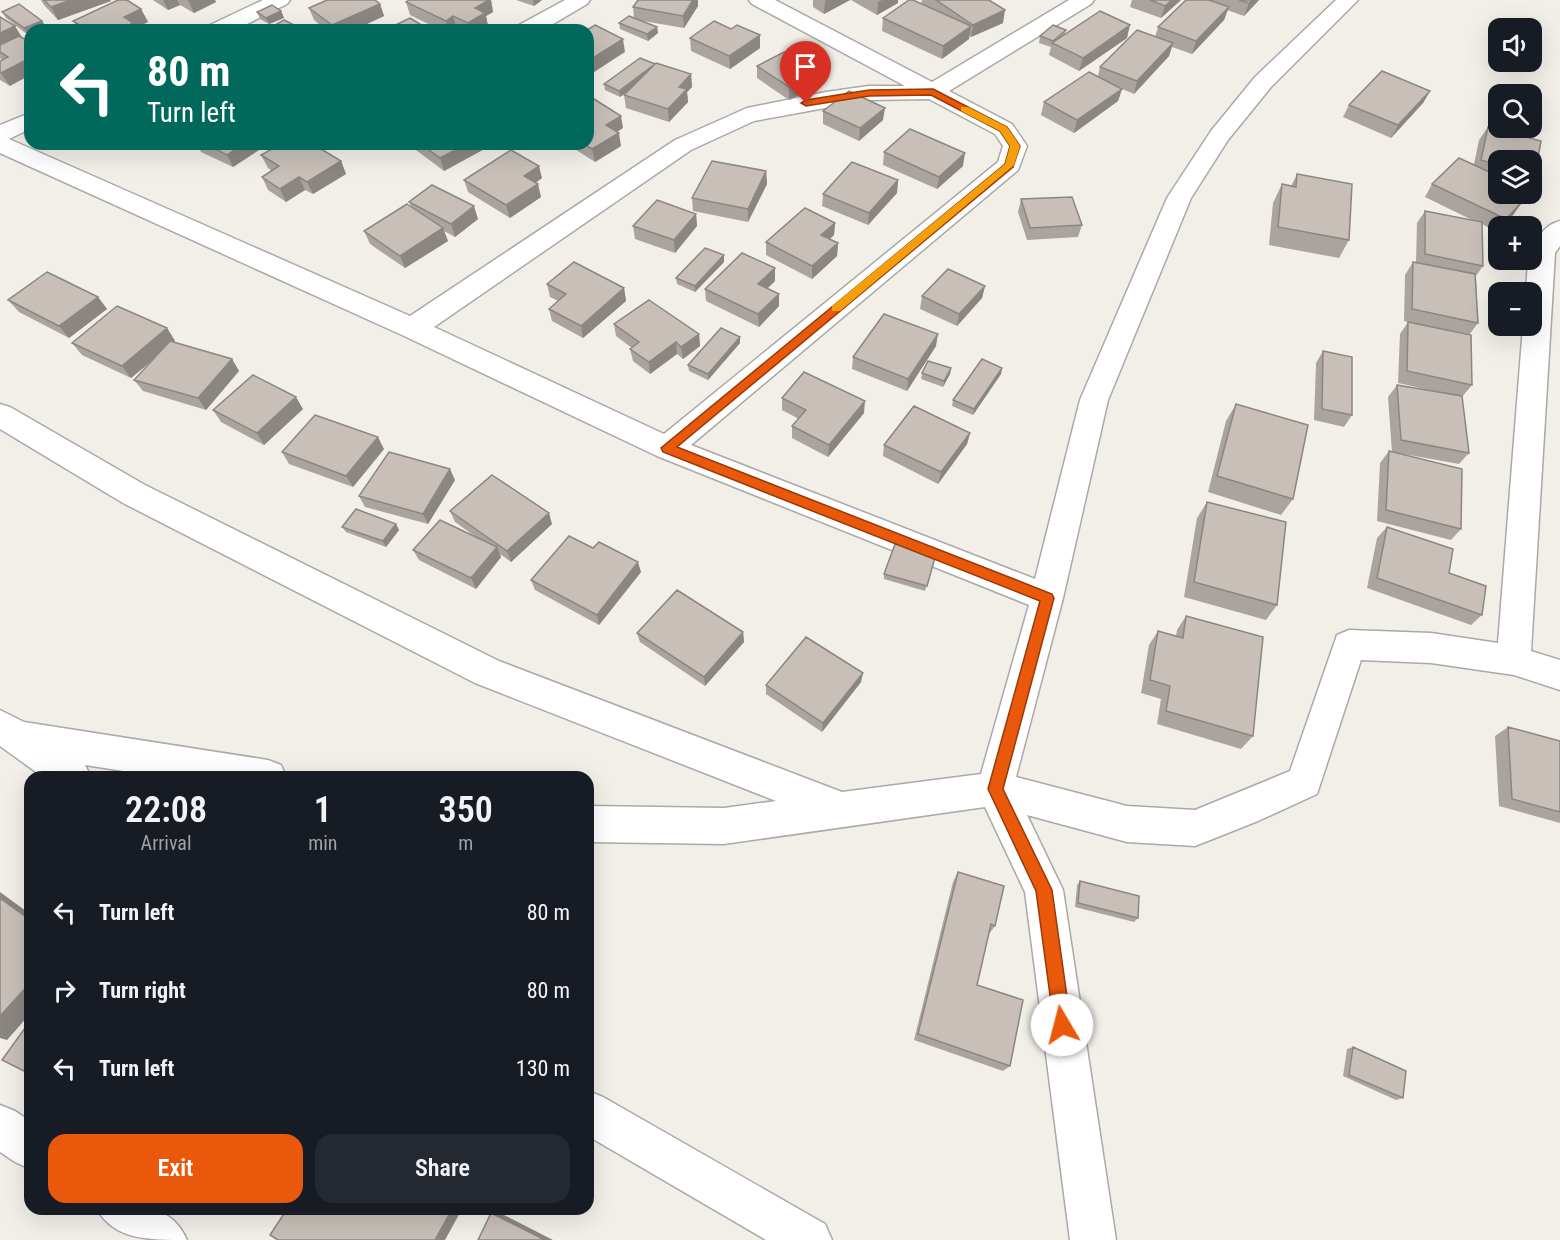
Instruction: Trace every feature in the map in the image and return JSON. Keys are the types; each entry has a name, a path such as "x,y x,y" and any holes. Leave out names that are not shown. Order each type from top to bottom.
{"street":[{"path":"230,24 280,0"},
{"path":"538,24 580,0"},
{"path":"667,448 1009,165 1015,146 1004,129 759,0"},
{"path":"1038,0 1064,12"},
{"path":"412,328 683,145 747,115 869,93 933,92 1084,0"},
{"path":"1093,1240 1044,890 995,789 1047,598 1094,400 1179,198 1220,136 1263,82 1348,0"},
{"path":"0,134 24,123"},
{"path":"0,144 412,328 667,448 1047,598"},
{"path":"1514,660 1542,251 1560,229"},
{"path":"0,415 134,494 487,672 842,810"},
{"path":"594,824 724,826 995,789 1127,824 1195,828 1245,809 1304,782 1349,645 1431,648 1514,660 1560,675"},
{"path":"10,732 65,771"},
{"path":"10,732 234,771"},
{"path":"594,1115 809,1240"},
{"path":"0,1126 24,1143"},
{"path":"128,1215 164,1240"}],"building":[{"path":"44,0 71,0 51,7"},
{"path":"118,0 127,0 141,9 124,17 133,23 131,24 78,24 73,21"},
{"path":"327,0 375,0 380,4 334,24 331,24 309,8"},
{"path":"409,0 489,0 475,8 485,13 468,23 453,16 446,21 406,2"},
{"path":"638,0 693,0 683,16 633,7"},
{"path":"909,0 971,26 943,46 883,18"},
{"path":"936,0 989,0 1005,10 973,25"},
{"path":"1150,0 1172,0 1165,6"},
{"path":"1186,0 1209,0 1229,7 1196,41 1158,27"},
{"path":"19,4 42,21 24,24 24,28 2,12"},
{"path":"272,5 281,11 266,18 257,12"},
{"path":"1100,11 1130,25 1083,58 1052,43"},
{"path":"629,16 657,27 647,34 619,23"},
{"path":"0,17 15,26 0,33"},
{"path":"410,18 420,24 398,24"},
{"path":"284,20 292,24 277,24"},
{"path":"714,21 731,29 737,25 760,35 729,56 690,38"},
{"path":"595,25 623,39 594,57"},
{"path":"1053,25 1066,30 1053,41 1040,36"},
{"path":"1137,30 1173,43 1137,81 1100,67"},
{"path":"19,36 24,39 24,61 1,73 0,61 8,57 0,52 0,45"},
{"path":"784,52 817,73 789,87 757,66"},
{"path":"640,58 655,64 619,91 604,84"},
{"path":"656,63 691,74 679,87 687,89 668,109 624,95"},
{"path":"1382,71 1430,91 1398,125 1349,105"},
{"path":"1089,72 1122,89 1077,120 1044,102"},
{"path":"849,91 885,108 860,128 823,111"},
{"path":"594,99 621,116 606,125 619,133 594,148"},
{"path":"1488,127 1488,138 1530,138 1541,141 1539,150 1488,150 1488,162 1481,160"},
{"path":"910,129 965,153 939,177 884,152"},
{"path":"217,150 234,150 227,155"},
{"path":"270,150 323,150 341,161 307,182 299,177 280,189 262,177 279,166 261,155"},
{"path":"429,150 455,150 440,158"},
{"path":"511,150 539,166 524,176 538,184 506,205 464,180"},
{"path":"1459,158 1488,171 1488,204 1520,204 1509,216 1500,216 1432,184"},
{"path":"712,161 766,171 748,209 692,198"},
{"path":"852,162 898,180 869,213 823,194"},
{"path":"1297,174 1352,184 1349,240 1278,227 1282,184 1296,187"},
{"path":"432,185 474,206 451,224 409,202"},
{"path":"1072,197 1082,225 1030,228 1021,199"},
{"path":"657,200 696,214 674,240 633,226"},
{"path":"407,204 443,228 400,256 364,231"},
{"path":"805,208 835,223 821,235 838,243 812,266 766,242"},
{"path":"1425,211 1482,222 1483,266 1425,254"},
{"path":"705,248 724,255 695,286 676,278"},
{"path":"742,253 775,268 758,284 779,294 758,314 705,289"},
{"path":"574,262 624,288 581,326 549,309 566,294 547,284"},
{"path":"1413,262 1475,274 1478,323 1412,309"},
{"path":"948,269 985,286 959,314 922,296"},
{"path":"47,272 98,297 59,326 8,300"},
{"path":"649,300 699,334 681,347 676,342 649,362 630,349 639,342 614,324"},
{"path":"117,306 167,328 122,366 72,343"},
{"path":"884,314 938,334 908,379 853,357"},
{"path":"1408,322 1471,335 1472,385 1407,371"},
{"path":"721,328 740,337 708,374 688,365"},
{"path":"170,341 232,359 198,398 134,380"},
{"path":"1323,351 1352,357 1352,415 1322,409"},
{"path":"982,359 1002,368 974,409 953,400"},
{"path":"928,361 951,368 944,381 922,373"},
{"path":"804,372 865,401 829,445 792,426 806,410 782,398"},
{"path":"253,375 296,397 257,433 213,410"},
{"path":"1397,385 1462,396 1469,453 1401,440"},
{"path":"1236,404 1308,425 1293,499 1217,476"},
{"path":"914,406 970,433 941,472 884,445"},
{"path":"315,415 378,437 346,476 282,452"},
{"path":"1389,451 1462,469 1461,529 1386,510"},
{"path":"389,452 450,469 423,514 359,496"},
{"path":"492,475 549,513 507,551 450,511"},
{"path":"1207,502 1286,522 1277,605 1194,582"},
{"path":"356,509 396,524 383,541 342,527"},
{"path":"440,520 497,547 471,578 413,550"},
{"path":"1387,527 1453,549 1449,573 1486,586 1482,615 1377,578"},
{"path":"569,536 593,548 599,542 638,562 597,615 531,580"},
{"path":"895,544 936,554 927,586 884,574"},
{"path":"677,590 743,632 704,677 637,633"},
{"path":"1186,616 1263,637 1253,736 1166,711 1170,686 1150,680 1158,631 1183,638"},
{"path":"806,637 863,673 823,723 766,685"},
{"path":"1508,727 1560,741 1560,812 1512,799"},
{"path":"958,872 1004,886 995,926 991,924 977,985 1023,1000 1010,1066 918,1034"},
{"path":"1080,881 1139,896 1138,918 1078,903"},
{"path":"0,898 24,916 24,990 0,1016"},
{"path":"24,1029 24,1071 2,1060"},
{"path":"1353,1047 1406,1071 1403,1098 1349,1075"},
{"path":"283,1215 449,1215 435,1240 278,1240 270,1235"},
{"path":"490,1215 495,1215 545,1240 478,1240"}],"slow traffic":[{"path":"836,308 1009,165 1015,146 1004,129 964,109"}],"route":[{"path":"806,103 869,93 933,92 1004,129 1015,146 1009,165 667,448 1047,598 995,789 1044,890 1062,1025"}]}
